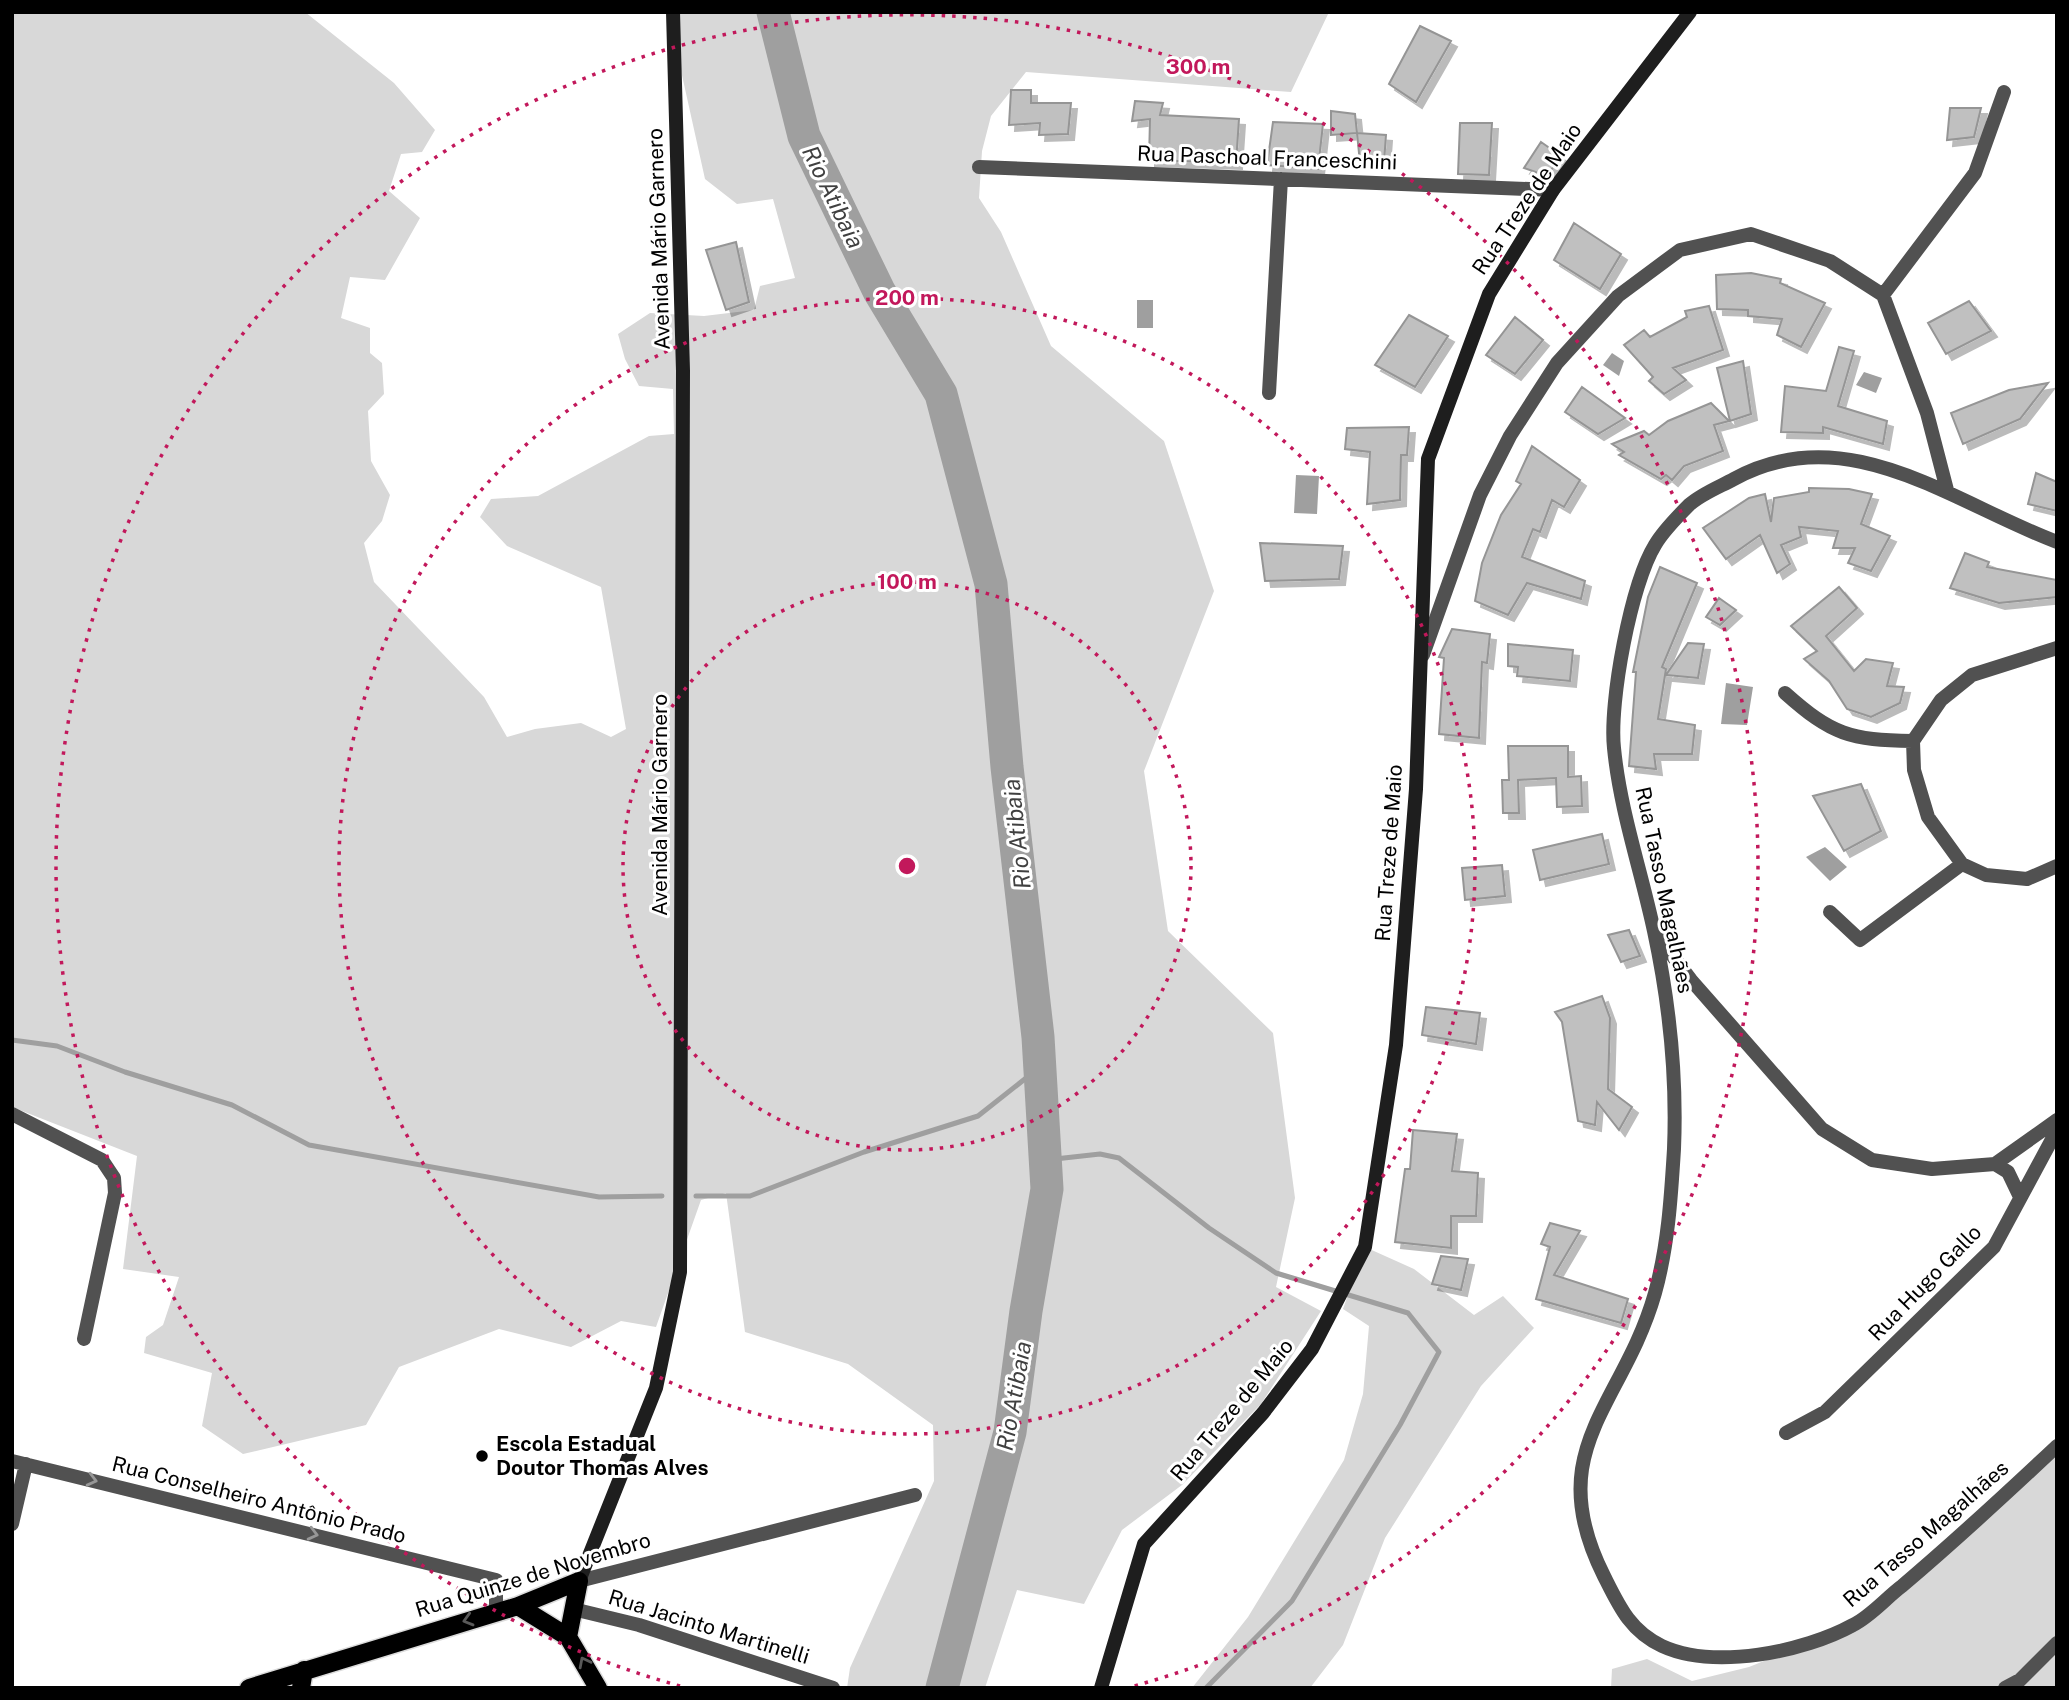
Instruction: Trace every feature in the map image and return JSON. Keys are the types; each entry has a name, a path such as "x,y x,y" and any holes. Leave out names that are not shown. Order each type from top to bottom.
{"main road":[{"name":"Rua Quinze de Novembro","path":"249,1688 303,1679 518,1605 579,1581"},
{"path":"568,1637 579,1581"},
{"path":"518,1605 568,1637 598,1688"}],"street":[{"name":"Avenida Mário Garnero","path":"579,1581 656,1388 680,1272 683,371 673,12"},
{"name":"Rua Treze de Maio","path":"1101,1688 1144,1544 1263,1413 1312,1349 1365,1247 1396,1045 1416,789 1428,459 1489,294 1553,190 1690,12"},
{"path":"1883,295 1975,173 2004,92"},
{"name":"Rua Paschoal Franceschini","path":"979,167 1553,190"},
{"path":"1269,393 1281,179"},
{"path":"1421,662 1480,495 1510,436 1557,363 1618,296 1680,250 1751,234 1830,261 1883,295 1927,413 1947,490"},
{"name":"Rua Tasso Magalhães","path":"2057,542 2010,525 1947,490 1886,466 1811,456 1755,467 1693,501 1655,545 1632,604 1613,742 1635,854 1655,933 1668,1020 1674,1113 1670,1218 1655,1292 1639,1340 1583,1452 1579,1488 1584,1526 1597,1562 1631,1627 1663,1646 1707,1658 1790,1649 1855,1624 1932,1561 2057,1446"},
{"path":"2057,648 1972,675 1941,700 1913,741 1914,770 1928,817 1962,864 1986,875 2027,878 2057,866"},
{"path":"1786,693 1819,723 1849,736 1913,741"},
{"path":"1830,912 1860,940 1962,864"},
{"path":"1655,933 1691,980 1822,1129 1872,1160 1932,1169 1995,1164 2057,1120"},
{"path":"12,1114 102,1160 114,1178 116,1194 84,1339"},
{"name":"Rua Hugo Gallo","path":"1786,1433 1825,1412 1994,1247 2057,1130"},
{"path":"1995,1164 2008,1172 2020,1197"},
{"path":"12,1524 19,1462"},
{"name":"Rua Conselheiro Antônio Prado","path":"19,1462 496,1580 496,1612"},
{"name":"Rua Quinze de Novembro","path":"579,1581 915,1494"},
{"name":"Rua Jacinto Martinelli","path":"573,1609 639,1625 833,1688"},
{"path":"2005,1688 2020,1680 2057,1643"}],"shaded area":[{"path":"12,12 305,12 394,83 435,130 422,152 401,154 389,191 420,218 385,280 350,277 341,318 370,328 370,353 382,363 384,394 368,411 371,461 390,495 382,521 364,543 374,582 484,697 507,737 535,729 581,723 611,737 626,729 601,587 507,546 480,517 491,499 538,496 649,436 674,434 673,389 639,386 625,359 618,334 650,313 704,316 754,310 760,286 795,278 773,199 737,204 705,179 668,12 1329,12 1291,92 1026,72 991,116 982,151 979,198 1001,232 1051,346 1164,441 1214,591 1144,771 1168,931 1273,1033 1295,1198 1276,1287 1321,1311 1261,1404 1182,1485 1122,1530 1084,1604 1017,1590 985,1688 847,1688 850,1668 934,1481 933,1425 848,1364 745,1332 726,1193 701,1200 656,1327 621,1321 571,1347 499,1329 399,1367 366,1425 243,1454 202,1426 212,1373 144,1353 146,1337 163,1325 179,1277 123,1269 137,1156 12,1107"},
{"path":"1137,300 1153,300 1153,328 1137,328"},
{"path":"1612,353 1624,361 1619,376 1603,365"},
{"path":"1864,372 1882,378 1876,393 1856,385"},
{"path":"1296,475 1319,476 1317,514 1294,513"},
{"path":"1726,683 1753,687 1747,725 1721,724"},
{"path":"1825,847 1847,867 1830,881 1806,857"},
{"path":"1365,1247 1414,1269 1474,1315 1503,1296 1534,1328 1481,1386 1385,1538 1343,1645 1310,1688 1192,1688 1248,1617 1344,1460 1363,1394 1369,1326 1343,1309"},
{"path":"2057,1437 2057,1688 1611,1688 1612,1669 1647,1659 1692,1681 1749,1667 1855,1624 1971,1525"}],"building":[{"path":"1420,26 1451,41 1416,102 1389,84"},
{"path":"1011,90 1031,90 1031,103 1071,103 1068,134 1039,135 1040,123 1009,125"},
{"path":"1135,101 1163,103 1160,115 1239,119 1236,163 1149,160 1150,119 1132,121"},
{"path":"1950,108 1981,108 1974,137 1947,140"},
{"path":"1331,111 1355,114 1357,133 1331,135"},
{"path":"1273,122 1323,124 1318,169 1267,165"},
{"path":"1460,123 1492,123 1489,175 1458,174"},
{"path":"1357,133 1386,135 1384,162 1360,163"},
{"path":"1541,142 1561,156 1547,176 1524,168"},
{"path":"1574,223 1621,254 1600,289 1554,260"},
{"path":"736,242 749,302 726,310 706,250"},
{"path":"1751,273 1781,279 1780,283 1825,303 1801,347 1777,335 1782,319 1748,316 1748,310 1717,309 1716,275"},
{"path":"1969,301 1991,331 1946,354 1928,323"},
{"path":"1709,306 1723,350 1673,368 1686,380 1664,394 1649,381 1653,377 1624,345 1644,330 1650,337 1687,317 1685,311"},
{"path":"1409,315 1448,336 1415,387 1375,365"},
{"path":"1515,317 1543,340 1515,374 1486,355"},
{"path":"1839,347 1854,351 1838,406 1887,421 1883,444 1823,427 1823,433 1781,432 1785,386 1826,391"},
{"path":"1743,361 1751,414 1730,421 1717,368"},
{"path":"2048,383 2020,419 1963,444 1951,413 2009,390"},
{"path":"1582,387 1625,418 1598,434 1565,412"},
{"path":"1711,403 1729,421 1714,425 1723,451 1684,466 1672,480 1666,475 1661,479 1619,455 1624,452 1612,444 1644,431 1649,435 1668,421"},
{"path":"1409,427 1407,455 1401,455 1400,500 1367,504 1370,452 1345,449 1347,428"},
{"path":"1532,446 1580,480 1564,507 1552,500 1540,532 1533,529 1522,557 1585,581 1581,599 1527,583 1508,615 1475,601 1482,563 1501,515 1521,484 1516,481"},
{"path":"2036,473 2057,482 2057,511 2028,504"},
{"path":"1809,488 1849,489 1872,494 1861,524 1890,536 1871,571 1848,563 1855,548 1833,548 1838,531 1799,527 1801,537 1781,545 1790,564 1777,573 1760,535 1726,559 1703,528 1749,498 1765,494 1771,522 1774,498 1809,492"},
{"path":"1260,543 1343,546 1339,579 1265,581"},
{"path":"1965,553 1989,562 1987,567 2057,580 2057,597 1999,603 1950,588"},
{"path":"1660,567 1697,583 1662,667 1666,669 1658,719 1695,725 1692,754 1654,754 1656,769 1629,766 1636,672 1633,672 1648,597"},
{"path":"1839,587 1857,608 1826,636 1854,671 1866,659 1893,663 1887,686 1904,687 1900,703 1871,717 1847,709 1829,681 1804,659 1817,651 1791,626"},
{"path":"1719,598 1736,610 1720,625 1706,617"},
{"path":"1452,629 1490,634 1487,663 1482,662 1479,738 1439,734 1444,658 1439,657"},
{"path":"1688,643 1704,644 1698,678 1666,675"},
{"path":"1508,644 1573,650 1570,681 1517,676 1518,667 1508,666"},
{"path":"1508,746 1568,746 1568,777 1581,776 1582,806 1557,807 1556,778 1518,780 1519,813 1503,813 1502,780 1509,780"},
{"path":"1861,784 1881,831 1844,851 1813,796"},
{"path":"1602,834 1609,864 1540,880 1533,850"},
{"path":"1502,865 1505,896 1465,900 1462,868"},
{"path":"1629,930 1640,956 1621,962 1608,935"},
{"path":"1602,996 1610,1018 1608,1089 1632,1107 1619,1130 1597,1102 1595,1125 1578,1121 1562,1022 1555,1012"},
{"path":"1426,1007 1480,1013 1476,1044 1422,1035"},
{"path":"1413,1130 1457,1134 1452,1171 1478,1173 1476,1216 1451,1216 1451,1248 1395,1242 1405,1169 1410,1169"},
{"path":"1550,1223 1580,1231 1554,1275 1628,1299 1621,1323 1536,1299 1550,1247 1541,1244"},
{"path":"1441,1256 1468,1259 1461,1290 1432,1284"}],"waterway":[{"name":"Rio Atibaia","path":"773,12 804,136 879,291 941,394 991,584 1007,767 1038,1037 1047,1189 1026,1311 1010,1432 942,1688"},
{"path":"12,1040 57,1046 125,1072 232,1105 309,1145 599,1197 662,1196"},
{"path":"696,1196 750,1196 864,1152 978,1116 1040,1067"},
{"path":"1046,1160 1100,1154 1119,1158 1209,1228 1276,1273 1408,1313 1439,1352 1400,1425 1292,1601 1206,1688"}],"place":[{"name":"Escola Estadual Doutor Thomas Alves","path":"482,1456"}]}
